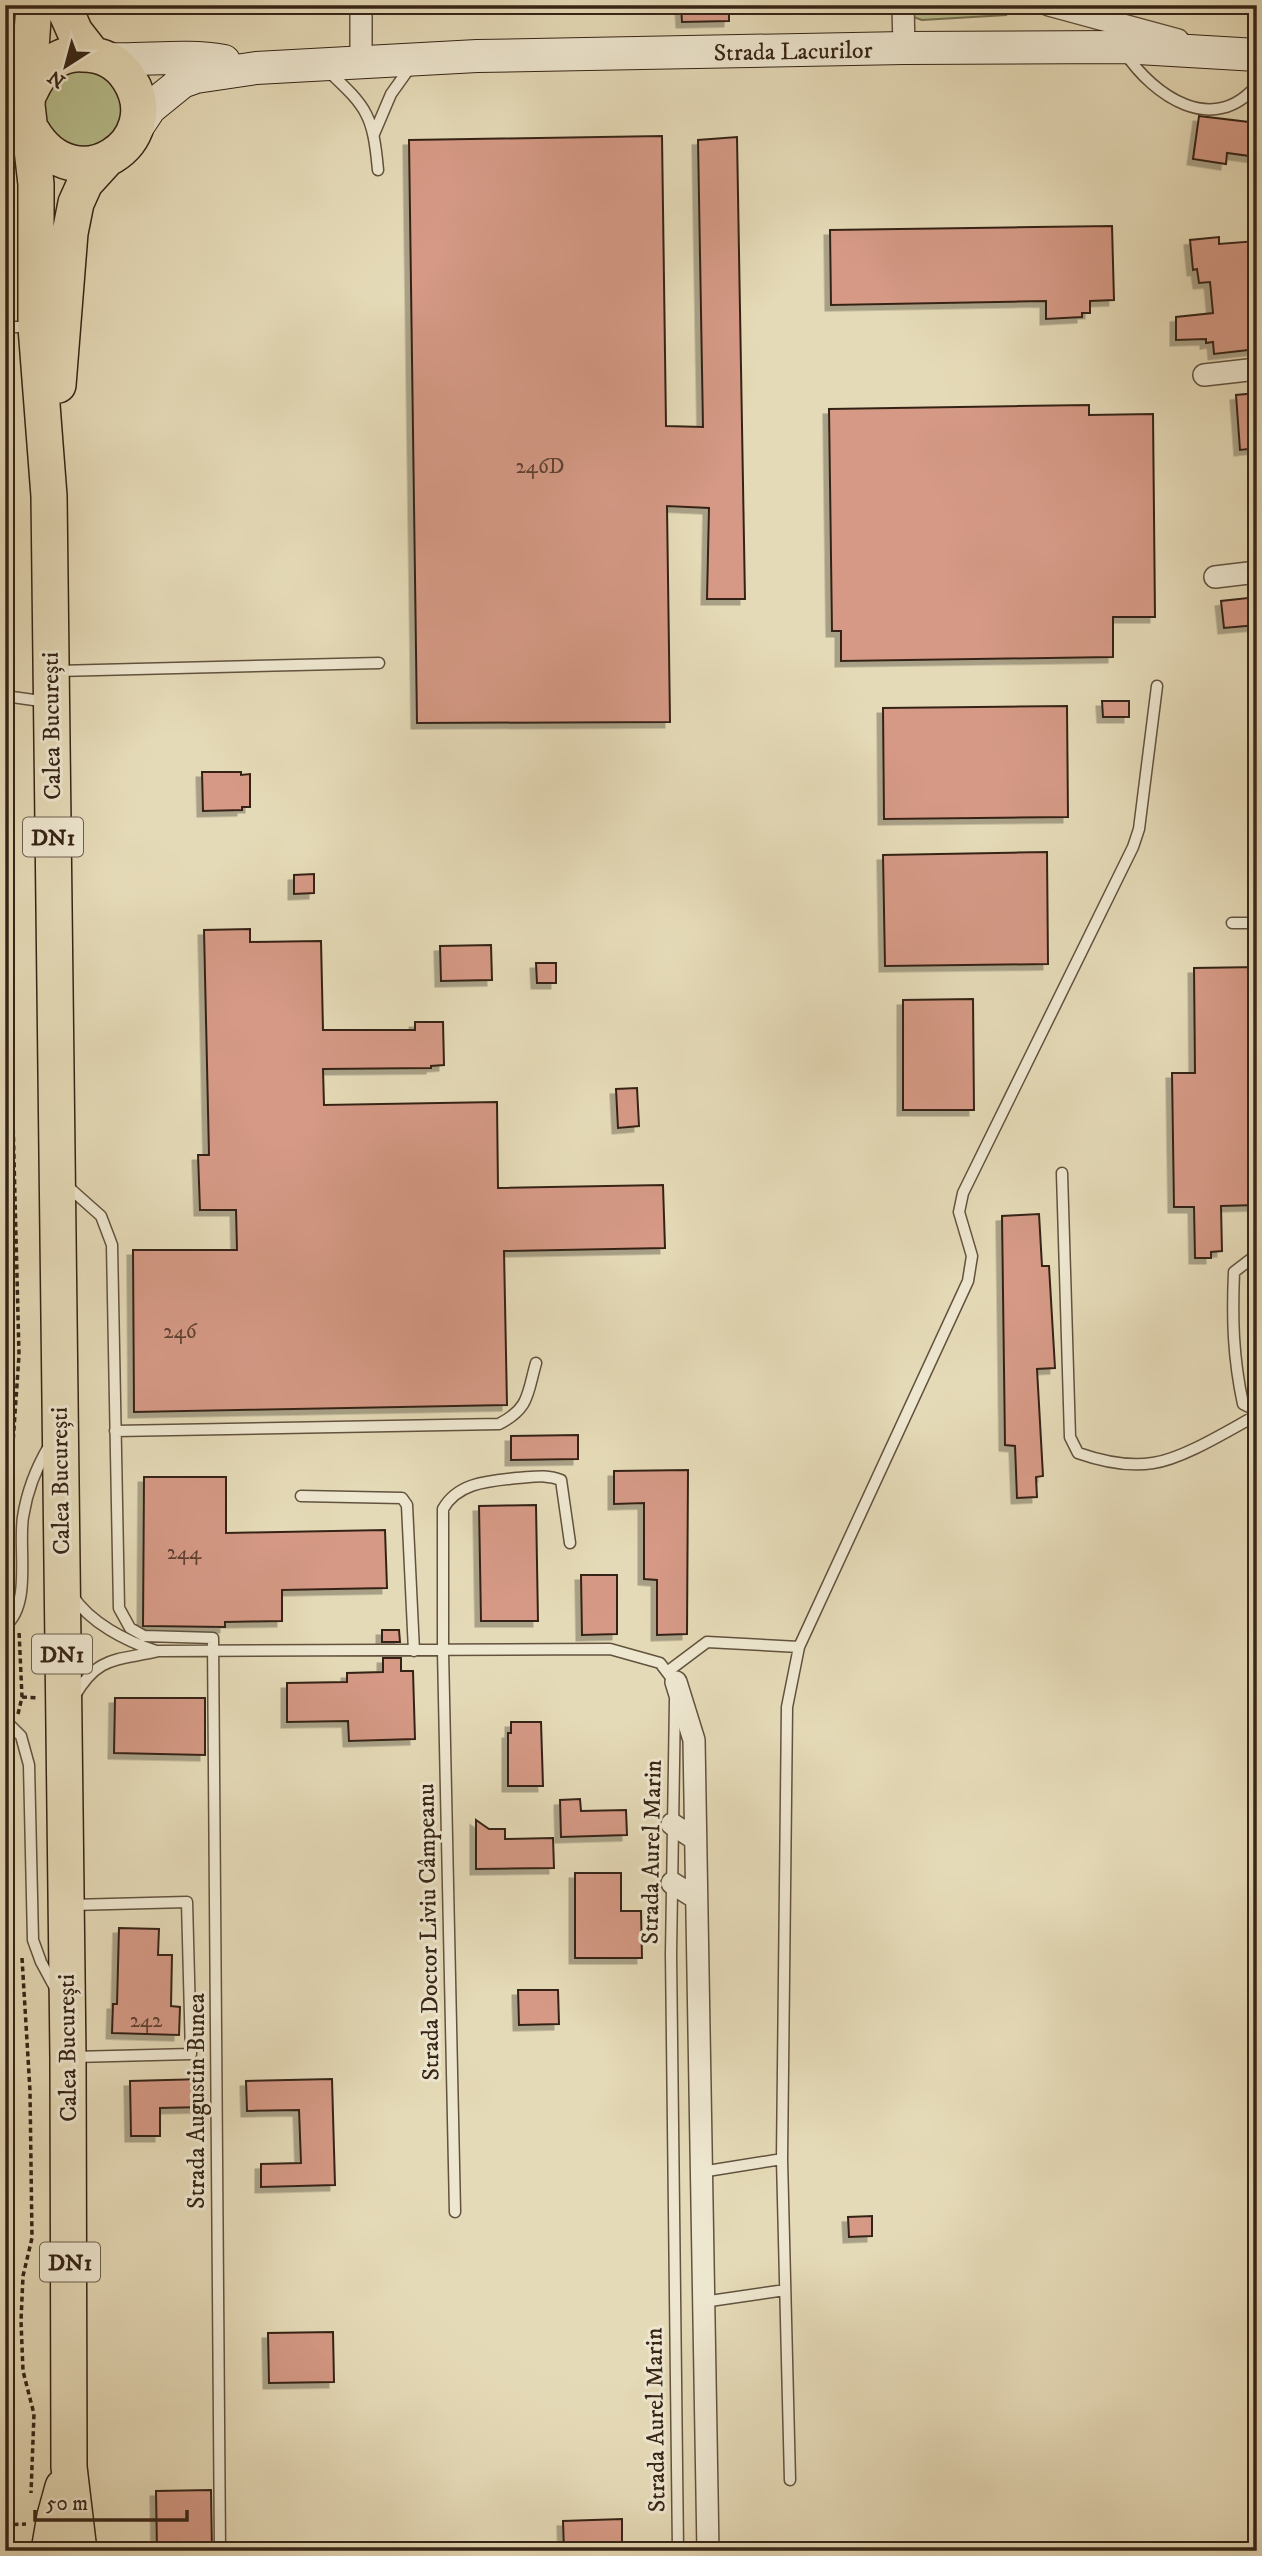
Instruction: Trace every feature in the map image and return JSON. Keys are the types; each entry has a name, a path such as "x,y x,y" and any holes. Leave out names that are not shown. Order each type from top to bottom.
{"main road":[{"name":"Calea București","path":"34,5 27,105 36,184 16,327 49,496"},
{"path":"63,5 75,32 100,57 126,74 137,96 134,132"},
{"path":"30,92 44,69 54,61 80,53 100,57"},
{"path":"32,131 39,144 63,161 85,164 106,160"},
{"name":"Calea București","path":"79,2551 69,2466 68,2057 49,496 70,233 76,203 85,183 106,160 123,148 134,132"},
{"name":"Calea București","path":"41,2537 55,2516 69,2466"}],"street":[{"path":"361,5 361,62"},
{"path":"904,5 904,48"},
{"name":"Strada Lacurilor","path":"1049,5 1224,51"},
{"name":"Strada Lacurilor","path":"134,132 150,108 182,82 196,76 256,68 477,56 904,48 1121,47 1257,55"},
{"name":"Strada Lacurilor","path":"100,57 139,61 197,57 256,68"},
{"path":"1204,375 1257,369"},
{"path":"1215,577 1257,572"},
{"path":"671,1677 694,1740 708,2551"},
{"path":"672,1824 695,1839"},
{"path":"672,1883 696,1898"}],"lane":[{"path":"1121,47 1138,71 1162,94 1179,104 1204,108 1229,107 1249,94 1257,85"},
{"path":"374,134 391,94 416,59"},
{"path":"321,64 362,104 374,134 377,170"},
{"path":"6,696 50,687 380,663"},
{"path":"790,2480 782,2159 787,1707 799,1647 968,1280 972,1256 959,1212 963,1194 1133,847 1139,829 1157,686"},
{"path":"1232,923 1257,923"},
{"path":"1062,1173 1070,1437 1078,1453 1100,1461 1152,1464 1172,1458 1257,1413 1243,1404 1234,1364 1231,1324 1234,1272 1251,1258 1257,1258"},
{"path":"58,1178 101,1216 111,1245 119,1608 130,1628 144,1636 214,1638 214,1651"},
{"path":"115,1431 499,1424 516,1415 524,1405 536,1363"},
{"path":"8,1624 22,1586 22,1520 28,1494 37,1467 60,1429"},
{"name":"Strada Doctor Liviu Câmpeanu","path":"455,2212 443,1651 443,1509 449,1499 480,1481 550,1476 561,1480 570,1543"},
{"path":"301,1496 402,1498 407,1505 414,1651"},
{"path":"61,1577 77,1602 91,1615 130,1642 159,1651"},
{"path":"63,1732 74,1696 86,1676 102,1663 159,1651 610,1649 660,1663 671,1677 707,1642 799,1647"},
{"name":"Strada Augustin Bunea","path":"214,1651 220,2551"},
{"name":"Strada Aurel Marin","path":"671,1677 672,2159 678,2551"},
{"path":"8,1722 21,1736 29,1765 33,1940 41,1962 67,2009"},
{"path":"65,1905 187,1902 191,2054 68,2057"},
{"path":"701,2172 782,2159"},
{"path":"703,2302 785,2290"}],"path":[{"path":"6,176 16,327 6,696 7,883 19,1354 8,1510"},
{"path":"8,1624 20,1632 22,1697 20,1712 8,1722"},
{"path":"22,1958 30,2091 33,2238 23,2276 21,2320 23,2371 34,2414 31,2497"},
{"path":"5,2525 41,2537"}],"green space":[{"path":"910,5 985,5 1007,15 922,20 913,17"},
{"path":"101,70 120,89 124,117 110,140 84,150 47,133 43,92 61,72"}],"building":[{"path":"681,5 729,5 729,21 682,22"},
{"path":"1199,116 1257,123 1257,157 1227,153 1226,164 1193,159"},
{"path":"662,136 666,426 703,427 698,140 737,137 745,599 707,599 709,508 667,506 670,722 417,723 409,140"},
{"path":"1112,226 1114,300 1090,301 1090,313 1082,313 1082,317 1046,319 1046,301 831,305 830,230"},
{"path":"1219,237 1219,244 1257,241 1257,349 1214,354 1213,342 1206,343 1206,339 1176,340 1176,317 1213,313 1210,282 1199,283 1197,269 1193,270 1190,240"},
{"path":"1257,393 1257,448 1240,450 1236,395"},
{"path":"1089,405 1089,415 1153,414 1155,617 1113,617 1113,657 841,661 841,631 832,631 829,409"},
{"path":"1257,597 1257,625 1224,628 1221,601"},
{"path":"1102,701 1129,701 1129,717 1103,717"},
{"path":"1067,706 1068,817 884,819 883,708"},
{"path":"202,772 250,774 250,807 242,807 242,810 203,811"},
{"path":"1047,852 1048,964 885,966 883,855"},
{"path":"314,874 314,893 294,894 294,875"},
{"path":"250,929 250,942 321,941 323,1030 415,1030 415,1022 443,1022 444,1065 431,1068 323,1069 324,1105 497,1102 498,1188 663,1185 665,1248 504,1251 507,1405 134,1412 133,1250 237,1250 236,1210 200,1210 198,1155 209,1155 204,930"},
{"path":"491,945 492,980 441,981 440,946"},
{"path":"536,963 556,963 556,983 537,983"},
{"path":"1257,967 1257,1205 1221,1206 1222,1251 1211,1252 1211,1258 1195,1258 1194,1207 1174,1207 1172,1073 1195,1073 1194,968"},
{"path":"973,999 974,1110 903,1110 903,1000"},
{"path":"637,1088 639,1126 618,1128 616,1089"},
{"path":"1039,1214 1042,1266 1049,1266 1055,1368 1037,1369 1043,1476 1036,1477 1037,1497 1017,1498 1015,1446 1005,1445 1002,1216"},
{"path":"578,1435 578,1459 511,1460 511,1436"},
{"path":"688,1470 687,1634 657,1635 657,1580 644,1579 644,1503 614,1504 614,1471"},
{"path":"144,1477 226,1477 226,1533 385,1530 387,1588 282,1590 282,1621 225,1622 225,1627 143,1626"},
{"path":"536,1505 538,1621 481,1621 479,1506"},
{"path":"581,1575 617,1575 617,1634 582,1635"},
{"path":"382,1630 399,1630 400,1642 382,1642"},
{"path":"383,1658 401,1658 401,1671 413,1671 415,1739 349,1741 348,1721 287,1722 287,1683 347,1682 347,1673 383,1672"},
{"path":"115,1698 205,1698 205,1755 114,1753"},
{"path":"511,1722 541,1722 543,1786 508,1786 508,1733 511,1733"},
{"path":"580,1799 581,1811 626,1810 627,1835 561,1837 560,1800"},
{"path":"476,1820 489,1829 505,1829 505,1839 553,1838 554,1868 476,1869"},
{"path":"575,1873 621,1873 621,1911 641,1911 642,1958 575,1958"},
{"path":"119,1928 159,1929 158,1955 172,1955 171,2006 180,2007 179,2035 112,2033 113,2004 117,2004"},
{"path":"518,1990 558,1990 559,2024 519,2025"},
{"path":"204,2079 204,2107 160,2108 160,2136 131,2136 130,2081"},
{"path":"332,2079 335,2185 261,2187 261,2164 301,2163 299,2110 247,2111 246,2081"},
{"path":"872,2216 872,2236 849,2237 848,2217"},
{"path":"333,2332 334,2382 269,2383 268,2333"},
{"path":"211,2490 212,2551 157,2551 156,2491"},
{"path":"622,2519 622,2551 564,2551 563,2521"}]}
